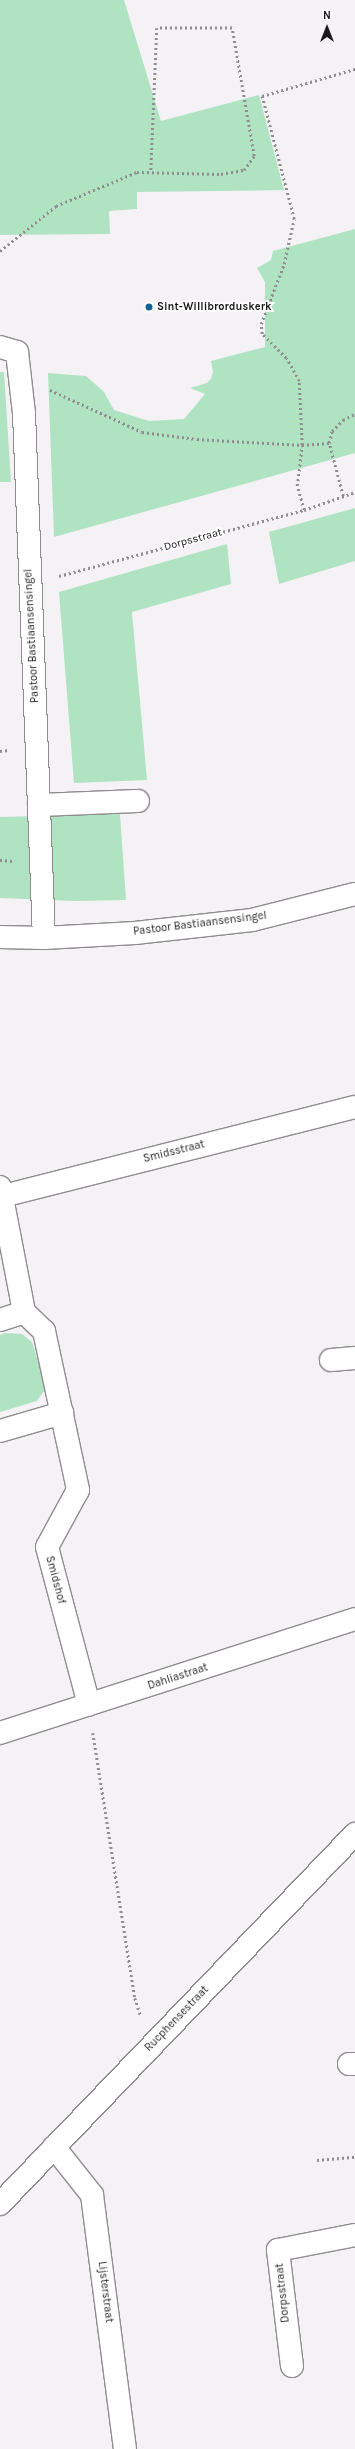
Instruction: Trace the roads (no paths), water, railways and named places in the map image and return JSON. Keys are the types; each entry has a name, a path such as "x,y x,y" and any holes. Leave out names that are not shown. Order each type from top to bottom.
{"street":[{"name":"Pastoor Bastiaansensingel","path":"0,347 17,352 24,413 44,938"},
{"path":"39,805 138,801"},
{"name":"Pastoor Bastiaansensingel","path":"0,937 44,938 135,933 252,920 355,894"},
{"name":"Smidsstraat","path":"1,1192 355,1107"},
{"path":"0,1320 24,1312 1,1192"},
{"name":"Smidshof","path":"24,1312 44,1331 78,1490 47,1548 89,1705"},
{"path":"331,1360 355,1358"},
{"path":"0,1431 62,1413"},
{"name":"Dahliastraat","path":"0,1733 355,1619"},
{"name":"Rucphensestraat","path":"0,2204 355,1834"},
{"name":"Lijsterstraat","path":"54,2147 92,2195 125,2449"},
{"name":"Dorpsstraat","path":"292,2366 278,2250 355,2235"}],"place":[{"name":"Sint-Willibrorduskerk","path":"149,307"}]}
